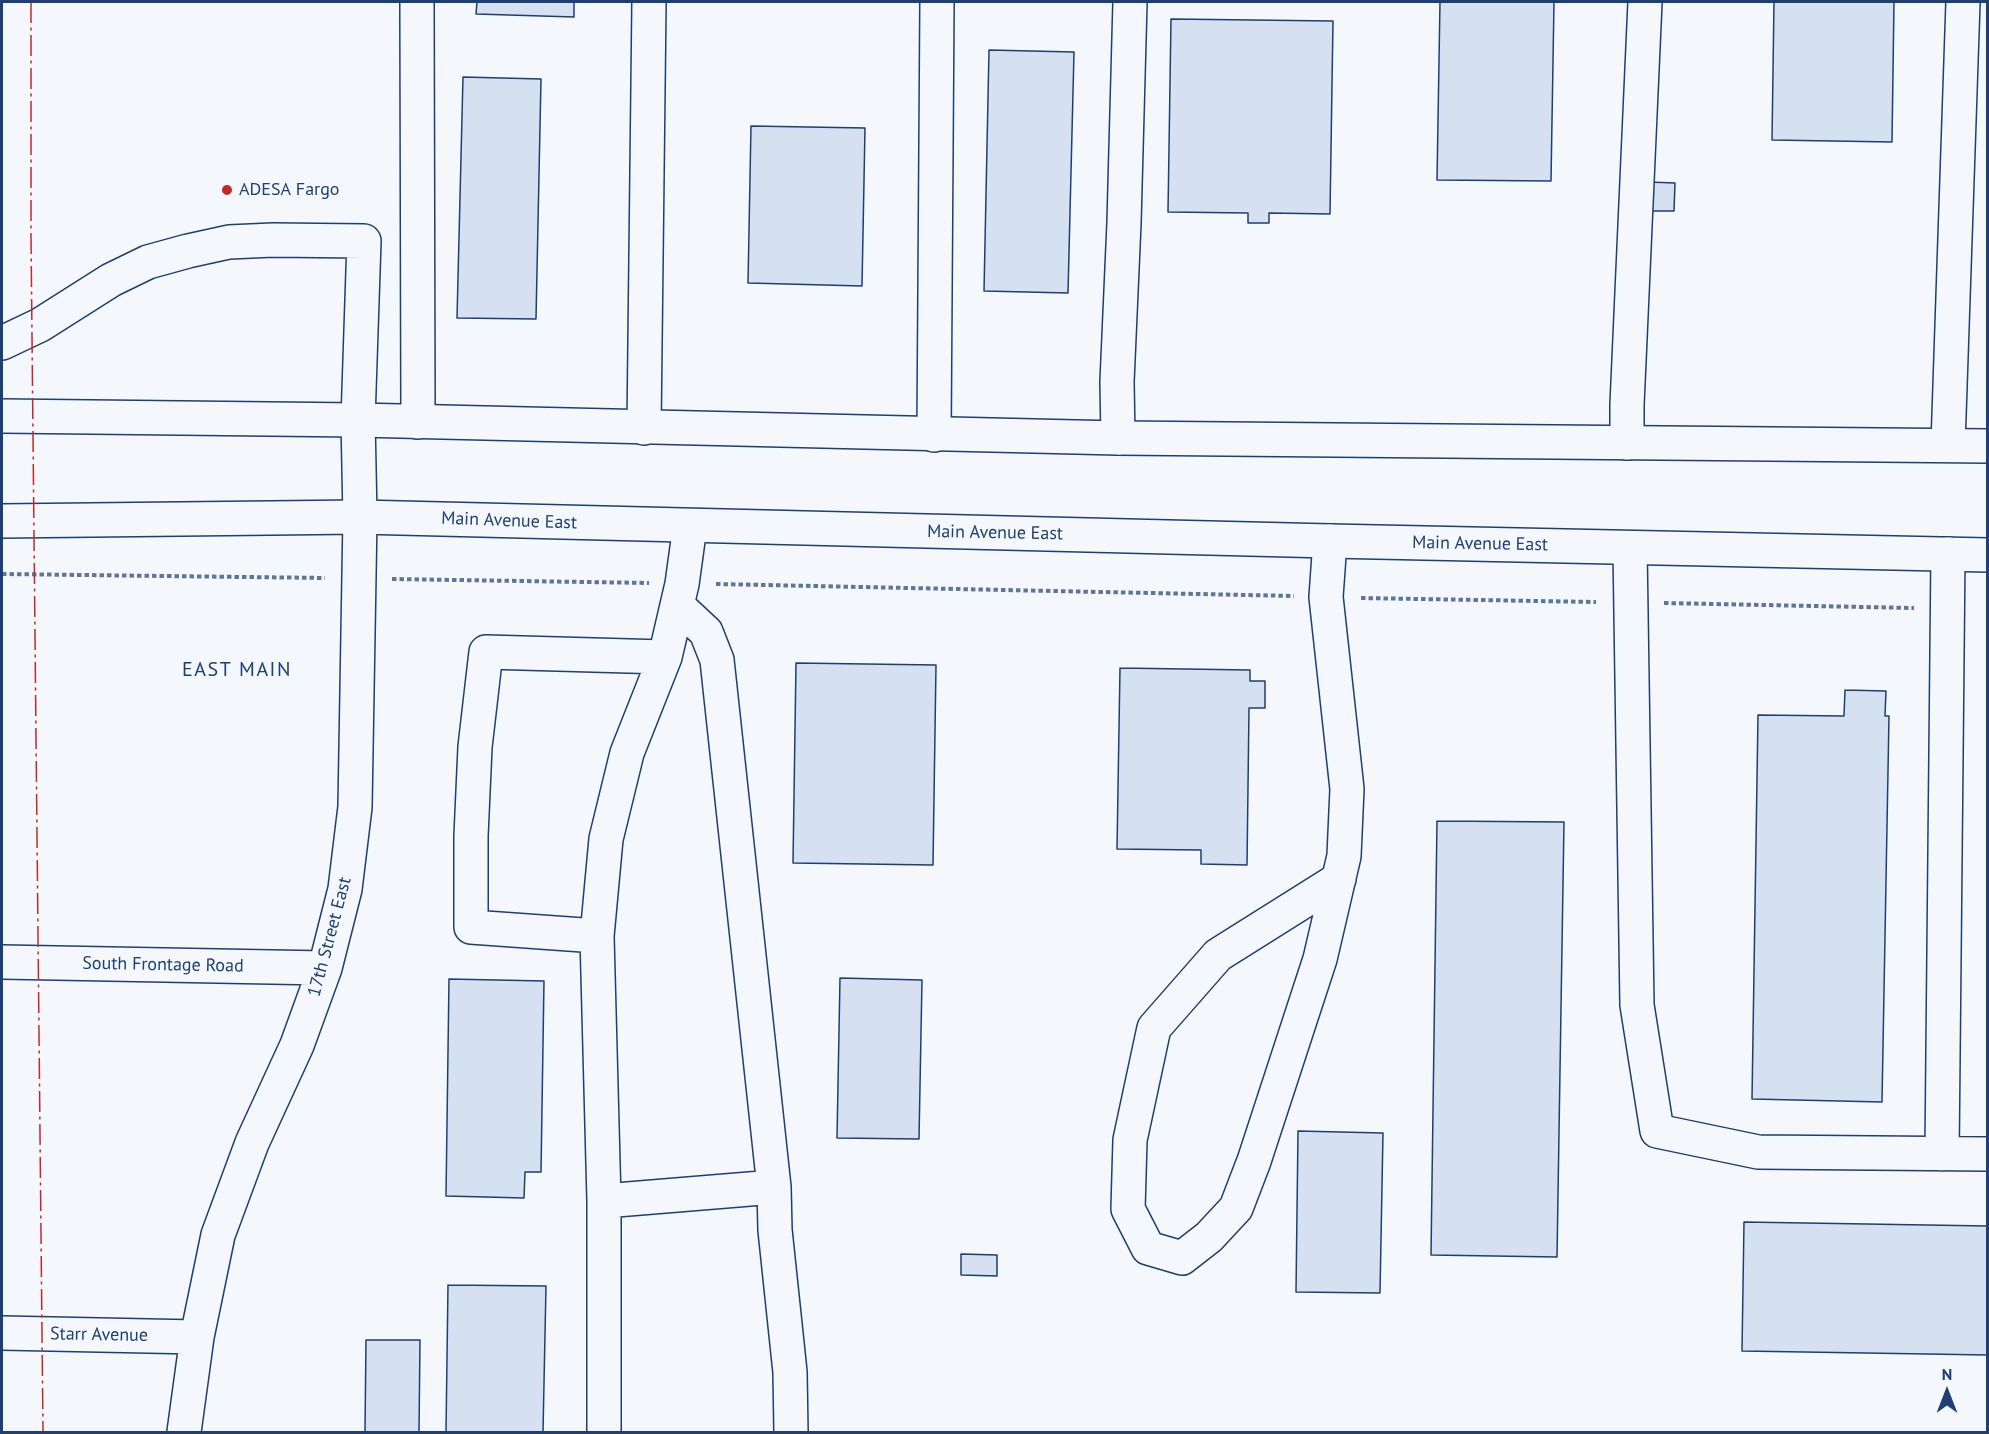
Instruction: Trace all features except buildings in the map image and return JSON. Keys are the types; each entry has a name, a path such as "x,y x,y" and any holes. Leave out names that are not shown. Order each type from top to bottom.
{"main road":[{"path":"417,2 418,422"},
{"path":"644,428 649,2"},
{"path":"934,435 937,2"},
{"path":"1118,438 1117,382 1130,2"},
{"path":"1627,443 1645,2"},
{"path":"1948,445 1963,2"},
{"name":"17th Street East","path":"2,343 40,325 111,280 148,262 229,242 364,241 358,420 360,517 355,807 345,889 325,968 297,1045 252,1143 218,1234 197,1337 184,1432"},
{"path":"2,416 358,420 1118,438 1988,446"},
{"name":"Main Avenue East","path":"2,521 360,517 1988,555"},
{"path":"604,1432 604,1201 597,936 606,839 627,753 665,657 680,595 690,526"},
{"path":"1330,541 1326,597 1347,789 1344,856 1339,879 1320,959 1254,1161 1236,1208 1209,1237 1182,1258 1148,1248 1128,1209 1128,1197 1130,1140 1154,1028 1218,954 1339,879"},
{"path":"1630,548 1637,1005 1657,1131 1758,1152 1988,1154"},
{"path":"1942,1154 1948,554"},
{"path":"680,595 706,632 717,660 774,1187 775,1230 790,1372 790,1432"},
{"path":"597,936 471,927 471,836 475,747 486,652 665,657"},
{"name":"South Frontage Road","path":"2,962 325,968"},
{"path":"604,1201 774,1187"},
{"name":"Starr Avenue","path":"2,1333 197,1337"}],"path":[{"path":"2,574 279,577"},
{"path":"422,580 680,595 1326,597 1947,608"}],"power":[{"path":"31,2 31,236 43,1432"}],"place":[{"name":"ADESA Fargo","path":"227,190"}],"district":[{"name":"EAST MAIN","path":"237,670"}]}
